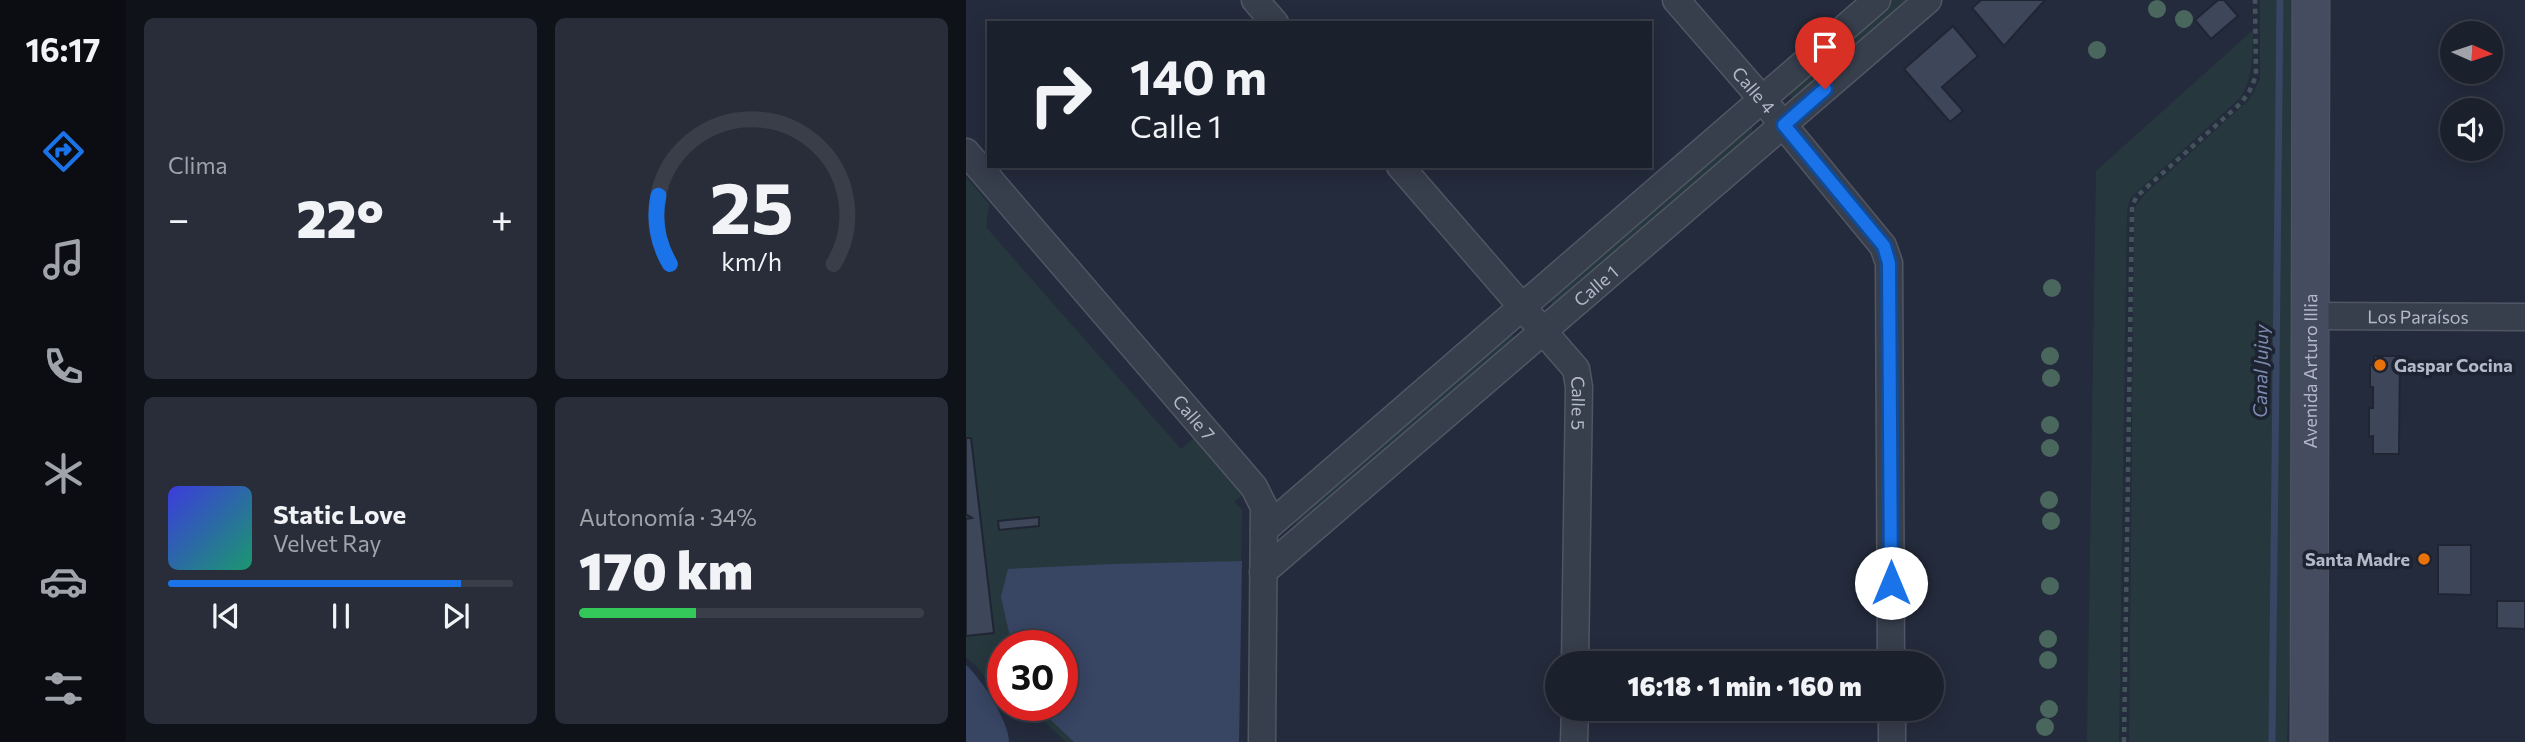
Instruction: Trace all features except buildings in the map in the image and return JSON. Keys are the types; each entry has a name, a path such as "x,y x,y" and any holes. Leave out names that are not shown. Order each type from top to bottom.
{"main road":[{"name":"Avenida Arturo Illia","path":"2309,742 2311,0"}],"street":[{"path":"1255,0 1273,21"},
{"name":"Calle 4","path":"1676,0 1884,246 1889,263 1891,651"},
{"name":"Calle 1","path":"1264,530 1877,0"},
{"name":"Calle 1","path":"1263,572 1928,0"},
{"name":"Calle 7","path":"966,152 1254,487 1264,507 1262,742"},
{"name":"Calle 5","path":"1402,168 1576,369 1579,387 1575,651"},
{"name":"Los Paraísos","path":"2310,316 2525,317"},
{"path":"1574,742 1575,721"},
{"path":"1892,721 1892,742"}],"path":[{"path":"2123,742 2132,206 2137,196 2241,103 2249,92 2256,76 2256,0"}],"shaded area":[{"path":"1888,0 1909,0 1800,96 1792,98 1788,93"},
{"path":"2260,0 2297,0 2291,622 2287,742 2129,742 2134,211 2145,194 2250,99 2260,79"},
{"path":"2253,30 2250,73 2240,98 2130,198 2127,211 2119,742 2087,742 2096,171"},
{"path":"1746,128 1752,128 1753,136 1558,304 1549,300"},
{"path":"966,177 989,204 986,227 1181,449 1194,438 1244,494 1234,502 1242,510 1239,742 1066,742 1043,721 1078,721 1078,630 987,630 987,681 966,657"},
{"path":"1510,333 1515,338 1298,529 1296,521 1299,514"}],"water":[{"path":"1242,561 1239,742 1074,742 1052,721 1078,721 1078,630 1008,630 1001,597 1008,569"},
{"path":"966,665 987,692 987,721 1003,721 1009,742 966,742"}],"waterway":[{"name":"Canal Jujuy","path":"2272,742 2280,0"}],"place":[{"name":"Gaspar Cocina","path":"2380,365"},
{"name":"Santa Madre","path":"2424,559"}],"route":[{"path":"1825,89 1784,125 1884,246 1889,263 1891,583"}]}
